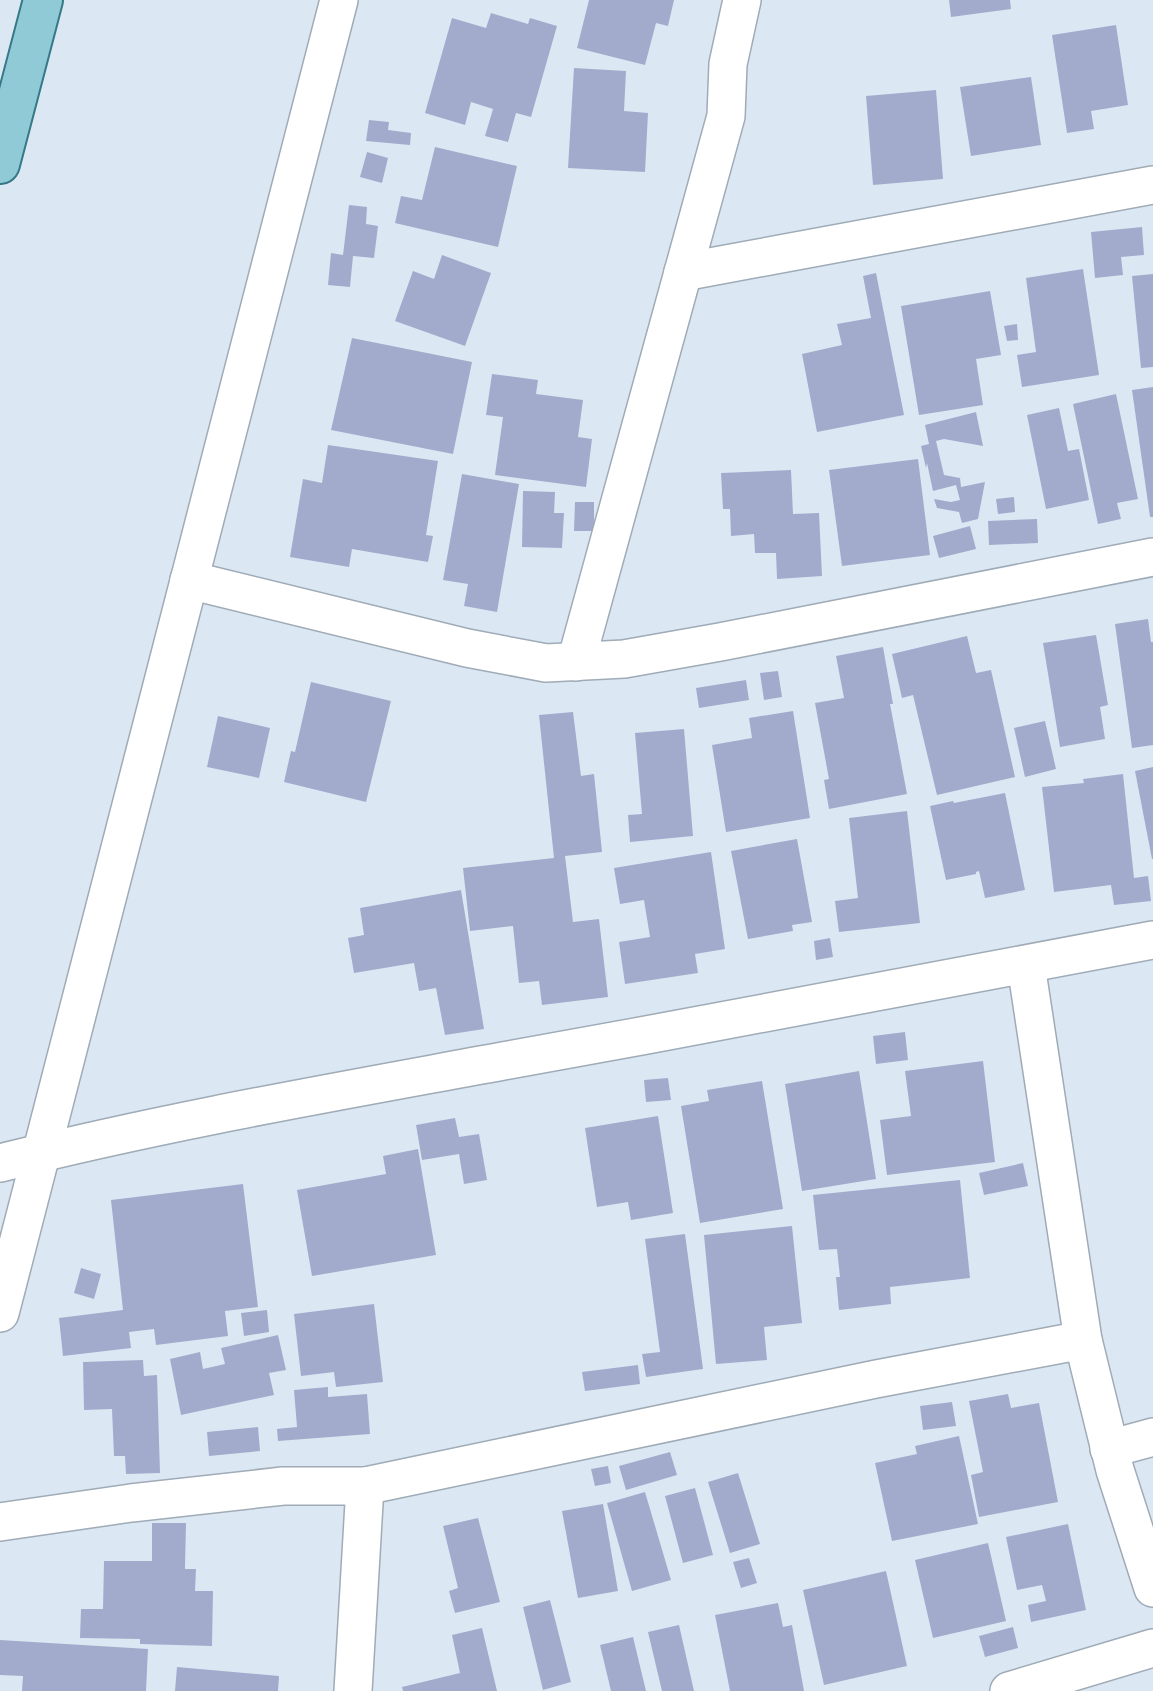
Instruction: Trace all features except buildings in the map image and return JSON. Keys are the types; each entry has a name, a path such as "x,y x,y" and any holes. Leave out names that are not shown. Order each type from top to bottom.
{"main road":[{"path":"0,164 43,0"}],"street":[{"path":"0,1313 339,0"},
{"path":"576,662 726,117 727,64 742,0"},
{"path":"683,272 1153,185"},
{"path":"189,580 467,648 546,663 624,659 1153,556"},
{"path":"0,1163 122,1133 338,1091 1153,940"},
{"path":"1026,965 1083,1339 1115,1470 1153,1588"},
{"path":"0,1522 131,1503 283,1486 365,1486 876,1379 1083,1339"},
{"path":"1110,1449 1153,1437"},
{"path":"353,1691 365,1486"},
{"path":"1009,1691 1153,1648"}]}
